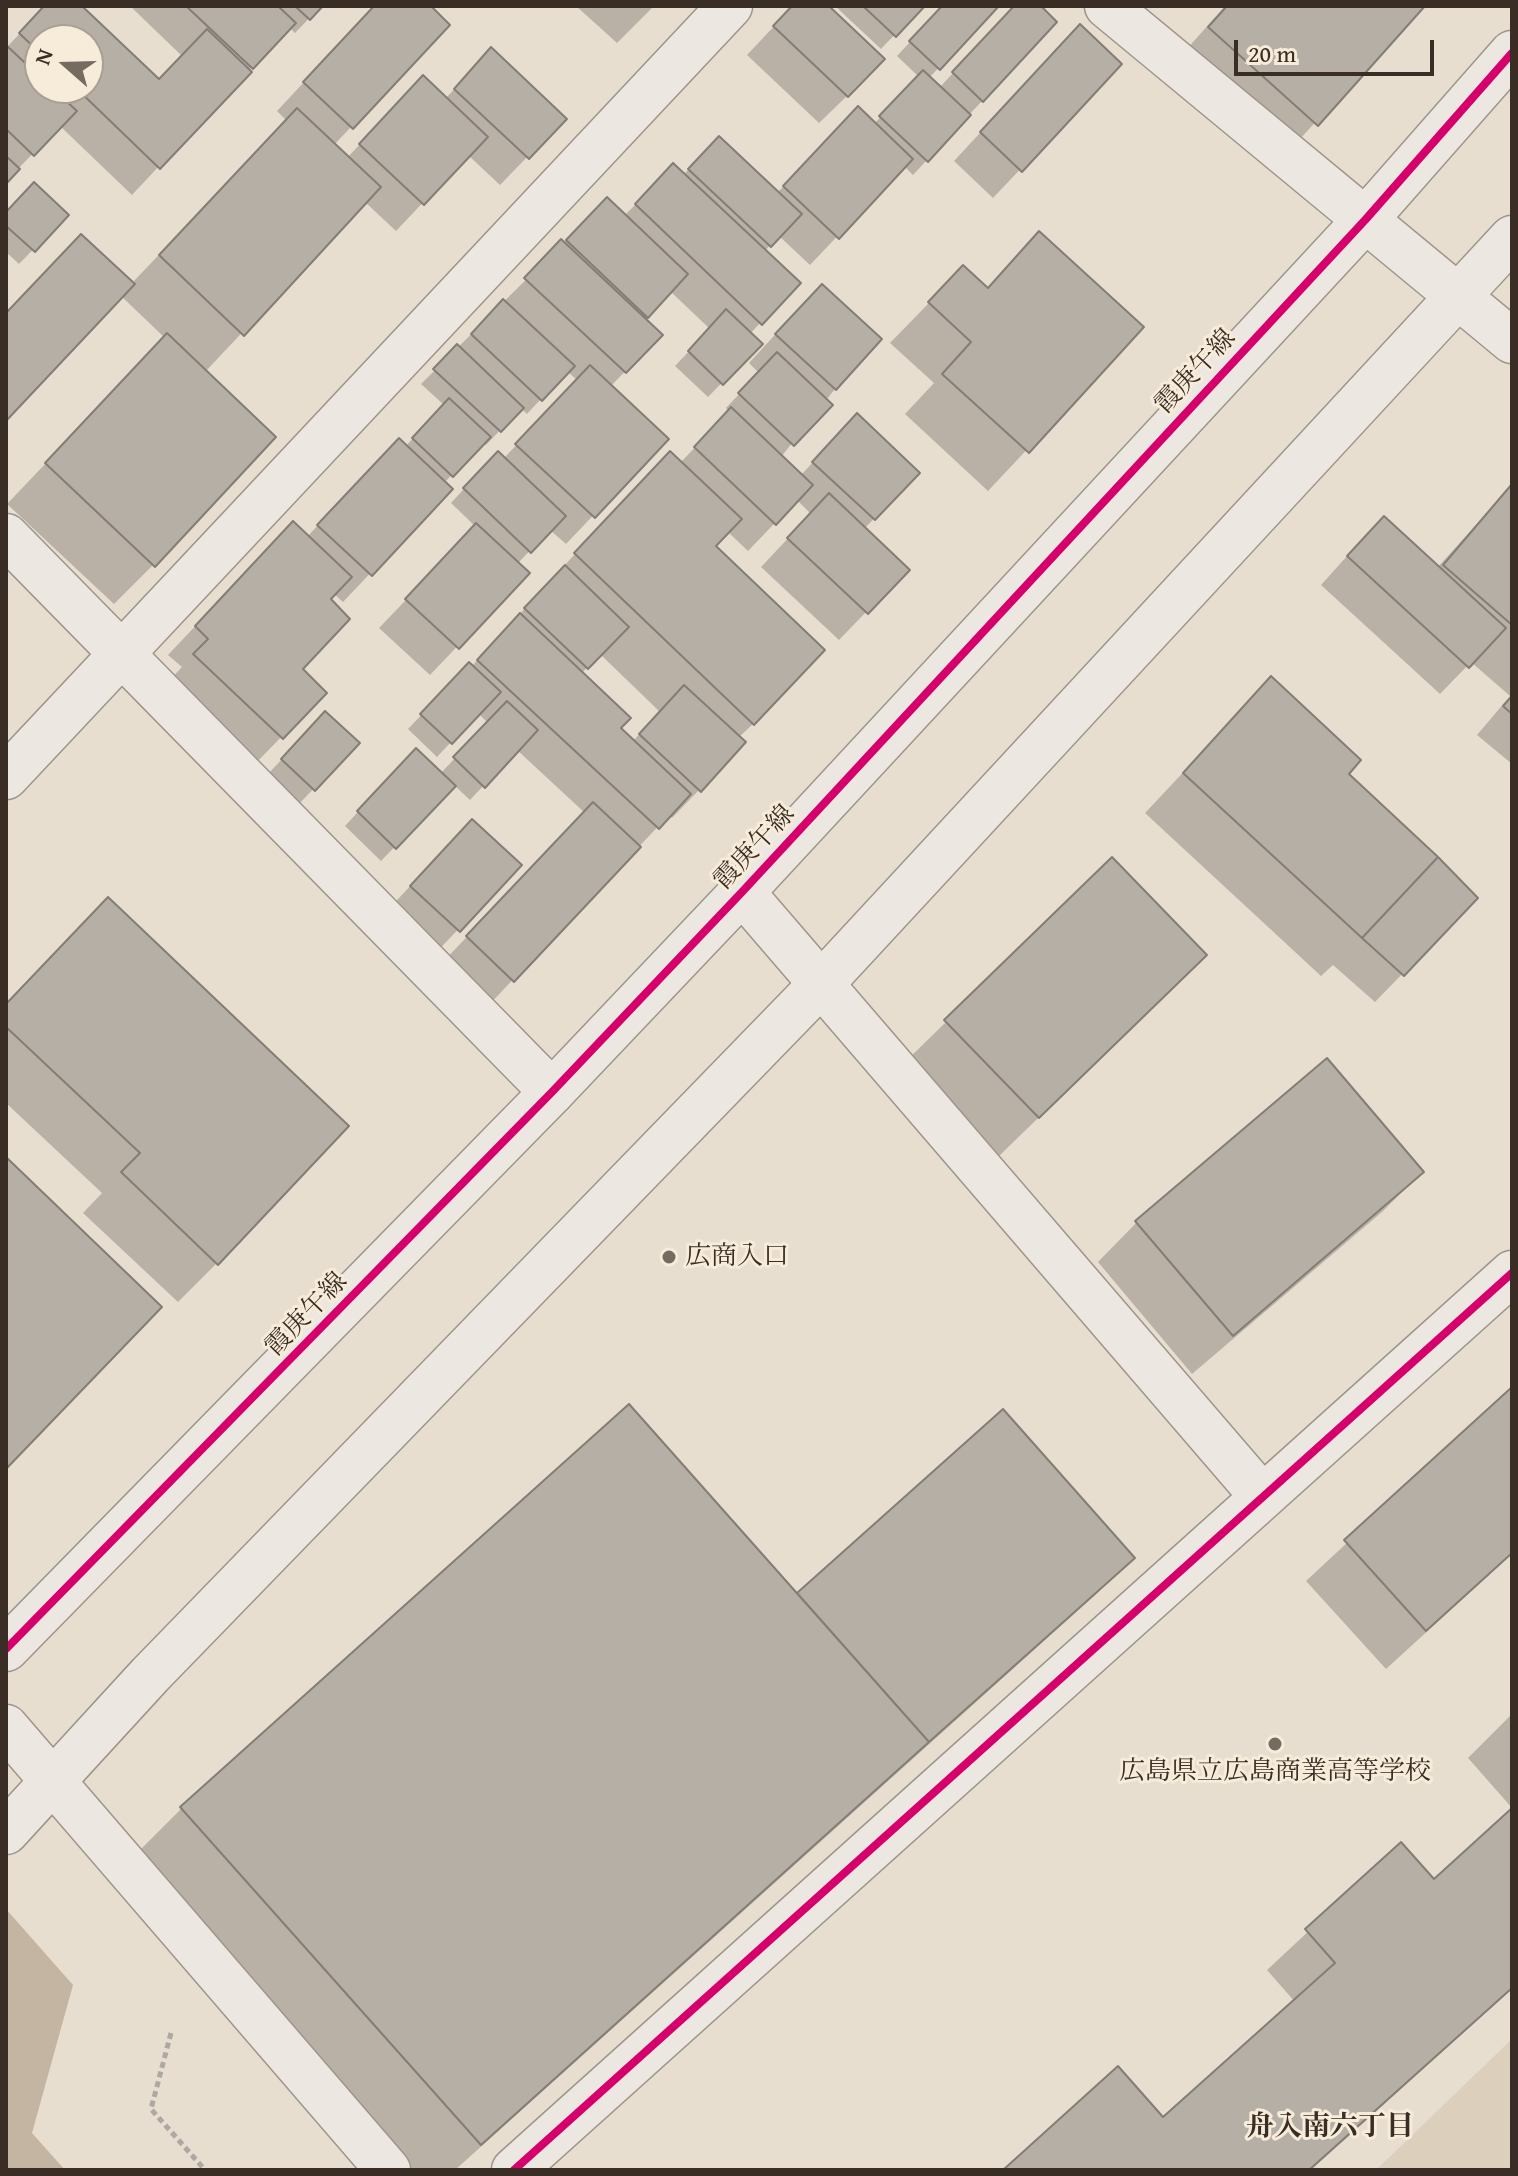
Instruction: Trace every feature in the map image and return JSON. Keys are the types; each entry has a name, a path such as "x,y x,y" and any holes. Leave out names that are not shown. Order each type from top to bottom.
{"street":[{"path":"6,777 730,6"},
{"path":"1107,6 1512,341"},
{"name":"霞庚午線","path":"6,1649 552,1092 742,892 1366,219 1512,53"},
{"path":"6,1832 150,1675 822,983 1512,238"},
{"path":"6,536 123,651 552,1092"},
{"path":"742,892 1261,1495"},
{"path":"514,2170 1261,1495 1512,1273"},
{"path":"6,1727 388,2170"}],"path":[{"path":"171,2033 151,2109 205,2170"}],"shaded area":[{"path":"6,1909 73,1985 32,2133 65,2170 6,2170"},
{"path":"1512,2039 1512,2170 1376,2170"}],"building":[{"path":"44,6 82,6 101,24 27,24"},
{"path":"186,6 278,6 296,23 253,69"},
{"path":"295,6 323,6 310,20"},
{"path":"374,6 431,6 450,25 353,129 303,82"},
{"path":"792,6 829,6 885,59 848,97 773,26"},
{"path":"863,6 925,6 896,37"},
{"path":"942,6 999,6 940,70 909,41"},
{"path":"1014,6 1041,6 1057,22 983,102 952,72"},
{"path":"1227,6 1425,6 1318,126 1208,27"},
{"path":"1080,24 1122,64 1022,172 980,132"},
{"path":"104,27 159,79 207,29 252,72 160,169 93,104 104,104"},
{"path":"6,45 24,62 24,104 69,104 77,111 34,156 6,129"},
{"path":"491,47 567,119 529,159 454,89"},
{"path":"923,70 971,115 928,162 879,116"},
{"path":"423,75 488,137 424,205 359,144"},
{"path":"858,106 913,159 839,239 783,186"},
{"path":"297,108 381,187 244,336 159,255"},
{"path":"719,136 802,214 771,247 688,169"},
{"path":"6,156 20,169 6,184"},
{"path":"673,163 801,283 762,325 635,204"},
{"path":"34,182 69,215 35,252 6,226 6,212"},
{"path":"607,197 688,274 648,318 566,240"},
{"path":"1039,231 1144,327 1029,453 942,374 971,342 928,302 963,265 988,288"},
{"path":"81,234 135,284 6,421 6,313"},
{"path":"561,239 663,335 626,373 524,278"},
{"path":"822,284 882,339 836,390 775,334"},
{"path":"503,299 575,366 542,401 471,334"},
{"path":"726,309 763,344 723,385 688,351"},
{"path":"167,333 276,437 155,567 45,463"},
{"path":"457,344 524,408 501,432 433,369"},
{"path":"777,352 833,405 794,446 738,393"},
{"path":"590,365 669,439 595,518 515,444"},
{"path":"449,398 491,437 453,477 412,438"},
{"path":"731,407 813,485 776,525 694,447"},
{"path":"857,413 920,473 875,520 812,462"},
{"path":"399,438 453,489 372,576 317,525"},
{"path":"498,451 566,516 531,553 463,488"},
{"path":"670,451 742,519 716,546 825,650 754,725 574,553"},
{"path":"1512,484 1512,625 1443,565"},
{"path":"829,493 910,570 868,614 787,538"},
{"path":"1384,516 1506,628 1469,668 1347,556"},
{"path":"293,521 352,577 331,599 350,619 303,669 327,693 283,739 193,654 208,639 195,626"},
{"path":"476,523 530,573 459,649 405,599"},
{"path":"565,565 629,627 588,669 524,608"},
{"path":"520,613 631,718 621,728 691,794 659,829 477,660"},
{"path":"469,662 501,692 452,744 420,714"},
{"path":"1271,676 1361,760 1349,774 1438,857 1362,938 1183,773"},
{"path":"684,685 746,742 701,792 639,734"},
{"path":"1512,696 1512,714 1503,706"},
{"path":"507,701 538,730 485,788 453,757"},
{"path":"325,711 360,743 315,791 281,759"},
{"path":"416,748 456,786 396,849 357,811"},
{"path":"593,802 641,847 514,982 466,936"},
{"path":"472,819 522,865 460,932 410,886"},
{"path":"1112,857 1207,955 1039,1118 944,1020"},
{"path":"1438,857 1478,898 1404,976 1362,938"},
{"path":"108,897 349,1126 218,1265 121,1172 140,1153 6,1027 6,1004"},
{"path":"1327,1058 1424,1172 1233,1336 1135,1221"},
{"path":"6,1157 162,1307 6,1469"},
{"path":"1512,1387 1512,1553 1426,1631 1344,1540"},
{"path":"629,1404 929,1742 481,2145 180,1807"},
{"path":"1003,1409 1135,1558 929,1742 797,1593"},
{"path":"1512,1808 1512,1988 1309,2170 1003,2170 1118,2066 1163,2117 1335,1963 1305,1929 1401,1842 1434,1879"}],"cycle path":[{"path":"6,1649 552,1092 742,892 1366,219 1512,53"},
{"path":"514,2170 1512,1273"}],"place":[{"name":"広商入口","path":"669,1257"},
{"name":"広島県立広島商業高等学校","path":"1275,1744"}],"district":[{"name":"舟入南六丁目","path":"1330,2128"}]}
